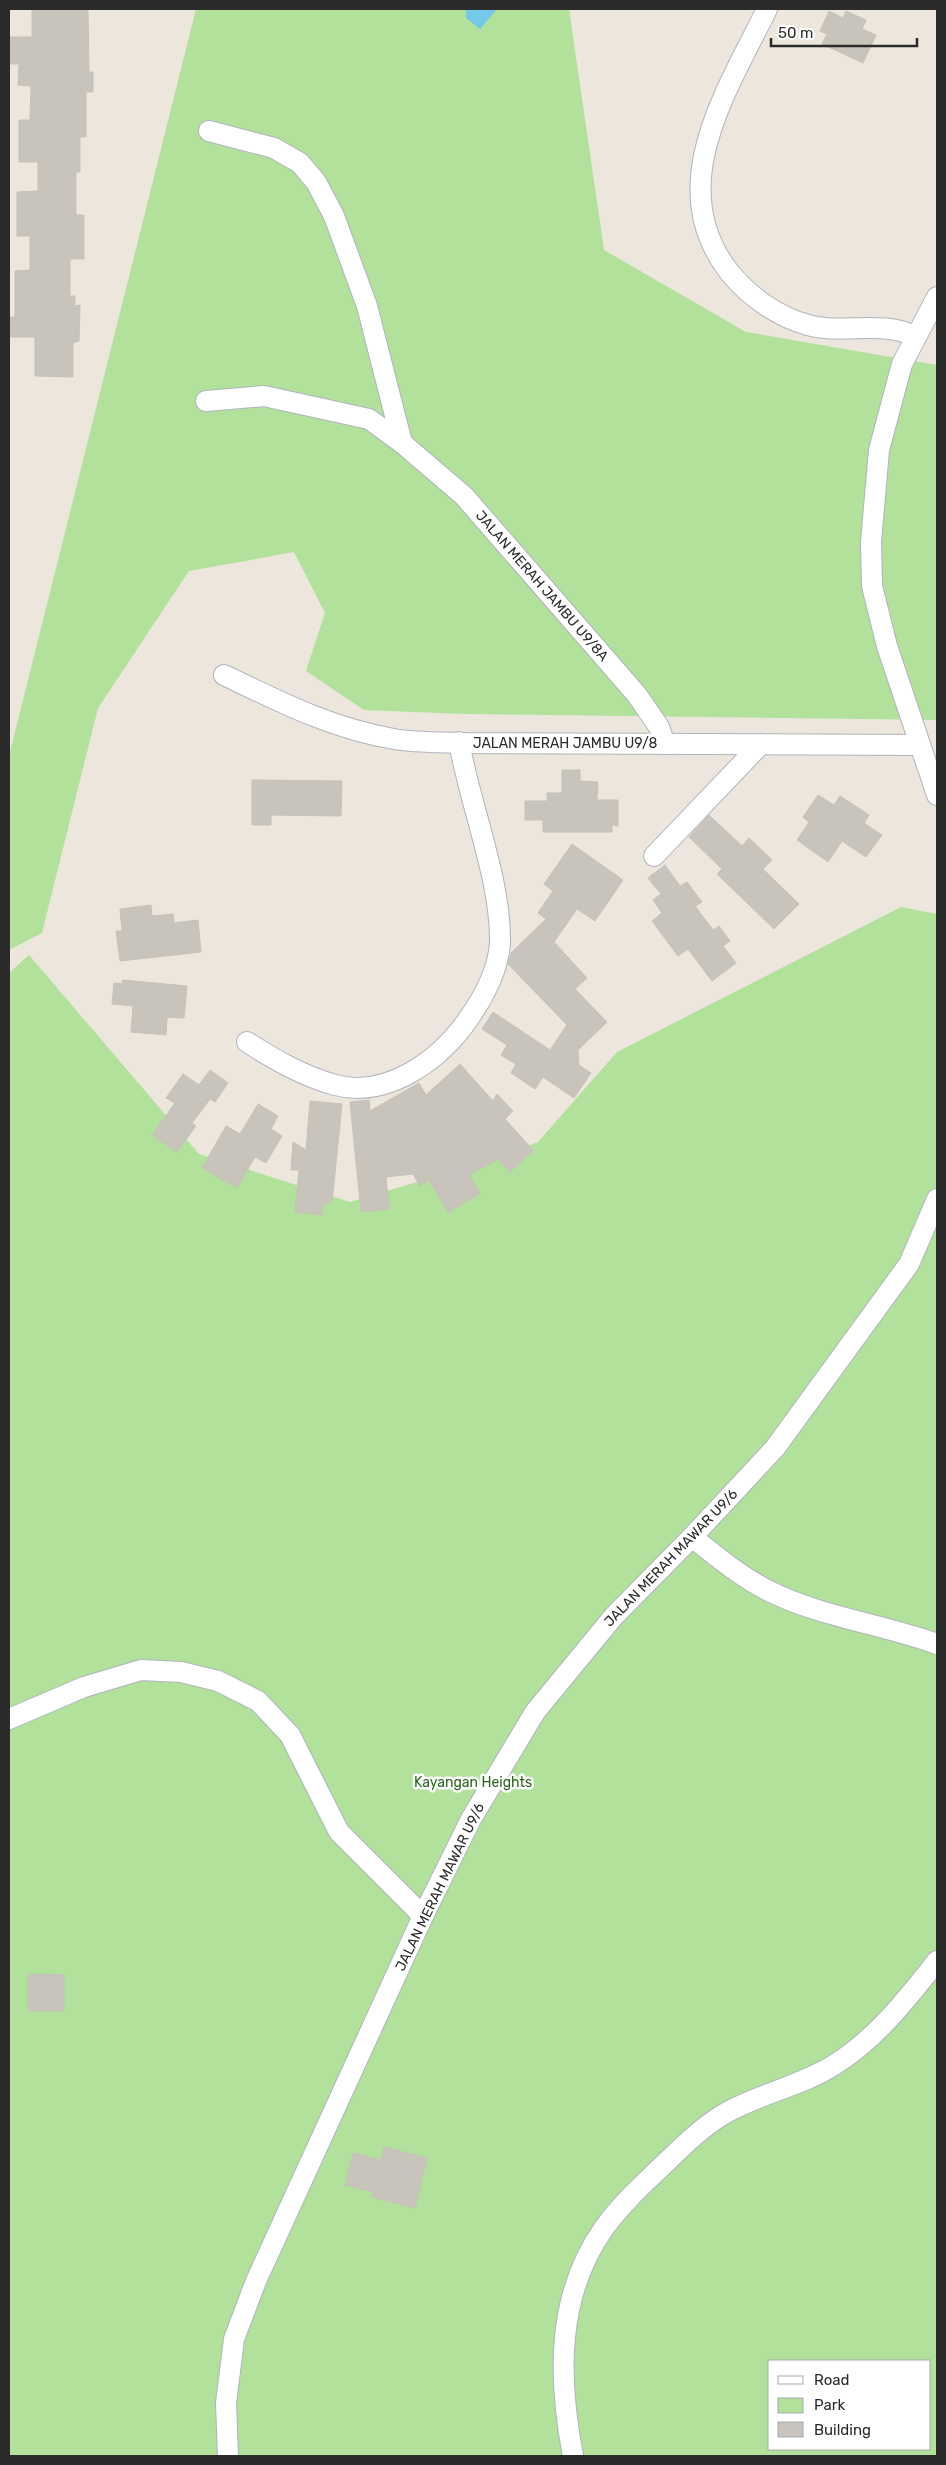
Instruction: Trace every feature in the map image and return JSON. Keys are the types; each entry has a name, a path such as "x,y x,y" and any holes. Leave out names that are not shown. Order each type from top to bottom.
{"street":[{"path":"767,9 719,107 706,142 700,171 700,204 706,231 716,252 738,283 750,294 791,320 819,327 881,327 904,330 916,337"},
{"path":"209,131 274,148 300,163 316,182 334,216 367,306 402,442"},
{"path":"937,297 902,364 879,450 871,542 872,586 887,646 937,795"},
{"name":"JALAN MERAH JAMBU U9/8A","path":"206,401 264,396 329,409 369,419 402,442 464,496 637,695 659,727 666,744"},
{"name":"JALAN MERAH JAMBU U9/8","path":"224,675 309,716 351,730 396,740 920,745"},
{"path":"248,1042 296,1072 337,1085 368,1087 408,1075 455,1039 478,1006 493,972 500,944 493,884 459,742"},
{"path":"654,856 761,744"},
{"name":"JALAN MERAH MAWAR U9/6","path":"228,2456 226,2403 234,2339 240,2323 260,2272 423,1916 471,1819 535,1712 614,1616 692,1537 775,1448 908,1264 937,1199"},
{"path":"692,1537 766,1590 794,1602 937,1644"},
{"path":"9,1719 84,1688 141,1670 181,1672 218,1681 258,1701 290,1735 339,1832 423,1916"},
{"path":"573,2456 566,2419 562,2358 565,2328 576,2284 586,2260 604,2228 630,2197 702,2128 725,2113 834,2066 874,2036 937,1961"}],"green space":[{"path":"196,9 569,9 604,250 746,332 937,365 937,720 465,714 364,710 306,671 325,613 294,552 189,571 98,708 42,933 9,950 9,756"},
{"name":"Kayangan Heights","path":"901,907 937,914 937,2456 9,2456 9,973 29,955 199,1154 350,1202 491,1160 538,1142 617,1052"}],"water":[{"path":"466,9 497,9 480,29 466,18"}],"building":[{"path":"32,9 88,9 89,72 93,72 93,92 86,92 86,137 80,137 80,172 76,172 76,215 84,215 84,259 70,259 70,296 75,296 75,306 80,305 79,341 73,343 73,377 35,376 35,337 9,337 9,317 15,317 15,271 30,270 30,236 17,236 17,192 38,191 38,162 19,162 19,120 30,120 31,86 18,85 19,64 9,64 9,37 32,37"},
{"path":"829,11 843,18 846,11 866,20 862,29 876,35 863,63 822,44 827,34 820,31"},
{"path":"562,770 580,770 580,781 598,782 597,800 618,800 618,826 612,825 612,832 543,832 543,820 525,820 525,801 547,801 547,793 562,793"},
{"path":"252,780 342,781 341,816 271,815 271,825 252,825"},
{"path":"818,795 834,805 840,796 869,815 864,823 882,835 866,857 842,841 828,862 797,840 809,822 803,817"},
{"path":"709,815 742,846 749,838 772,860 763,869 799,904 774,929 717,874 722,869 689,837"},
{"path":"572,844 623,880 595,921 577,909 554,942 587,978 575,989 607,1022 578,1050 579,1065 591,1073 574,1098 543,1077 535,1089 511,1073 516,1064 501,1055 507,1045 482,1029 493,1012 550,1050 567,1025 508,964 511,953 546,919 538,913 553,891 544,884"},
{"path":"665,865 680,886 687,882 702,902 695,906 713,930 719,926 730,941 723,946 736,963 712,981 688,949 678,956 652,921 662,913 653,900 661,894 648,878"},
{"path":"151,905 152,916 173,914 174,923 198,920 201,952 120,961 116,931 122,931 120,909"},
{"path":"122,980 187,986 184,1018 167,1017 166,1035 131,1032 133,1006 112,1004 114,983 123,984"},
{"path":"460,1064 493,1101 497,1094 513,1111 505,1119 533,1150 510,1172 498,1159 469,1175 480,1194 448,1212 429,1180 420,1186 413,1174 386,1177 389,1209 361,1212 350,1102 369,1100 370,1111 419,1083 426,1095"},
{"path":"210,1070 228,1083 215,1102 210,1099 192,1123 196,1126 177,1152 152,1135 175,1103 166,1098 183,1074 199,1085"},
{"path":"310,1101 342,1104 332,1203 324,1203 322,1215 295,1212 299,1170 291,1170 293,1142 306,1150"},
{"path":"258,1104 278,1116 271,1129 282,1136 266,1163 255,1157 237,1188 202,1168 226,1126 240,1134"},
{"path":"28,1974 64,1975 64,2011 28,2011"},
{"path":"384,2147 427,2158 415,2208 372,2197 373,2192 345,2185 353,2153 381,2160"}]}
